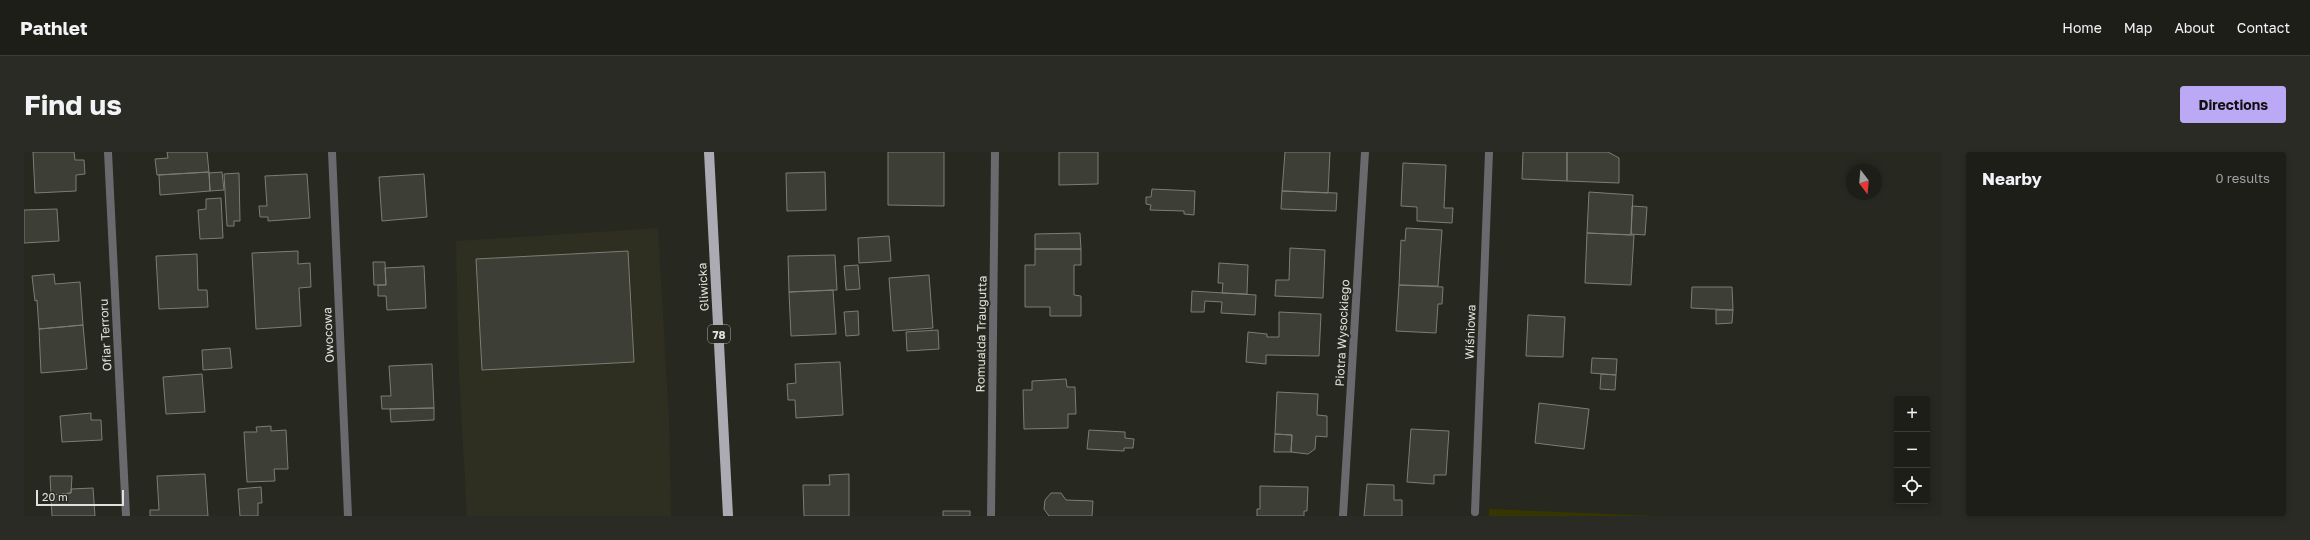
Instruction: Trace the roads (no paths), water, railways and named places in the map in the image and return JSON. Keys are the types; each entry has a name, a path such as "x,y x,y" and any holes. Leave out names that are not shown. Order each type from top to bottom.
{"main road":[{"name":"Gliwicka","path":"709,152 728,516"}],"street":[{"name":"Ofiar Terroru","path":"108,152 126,516"},
{"name":"Owocowa","path":"332,152 348,516"},
{"name":"Romualda Traugutta","path":"991,516 995,152"},
{"name":"Piotra Wysockiego","path":"1343,516 1365,152"},
{"name":"Wiśniowa","path":"1475,512 1489,152"}]}
